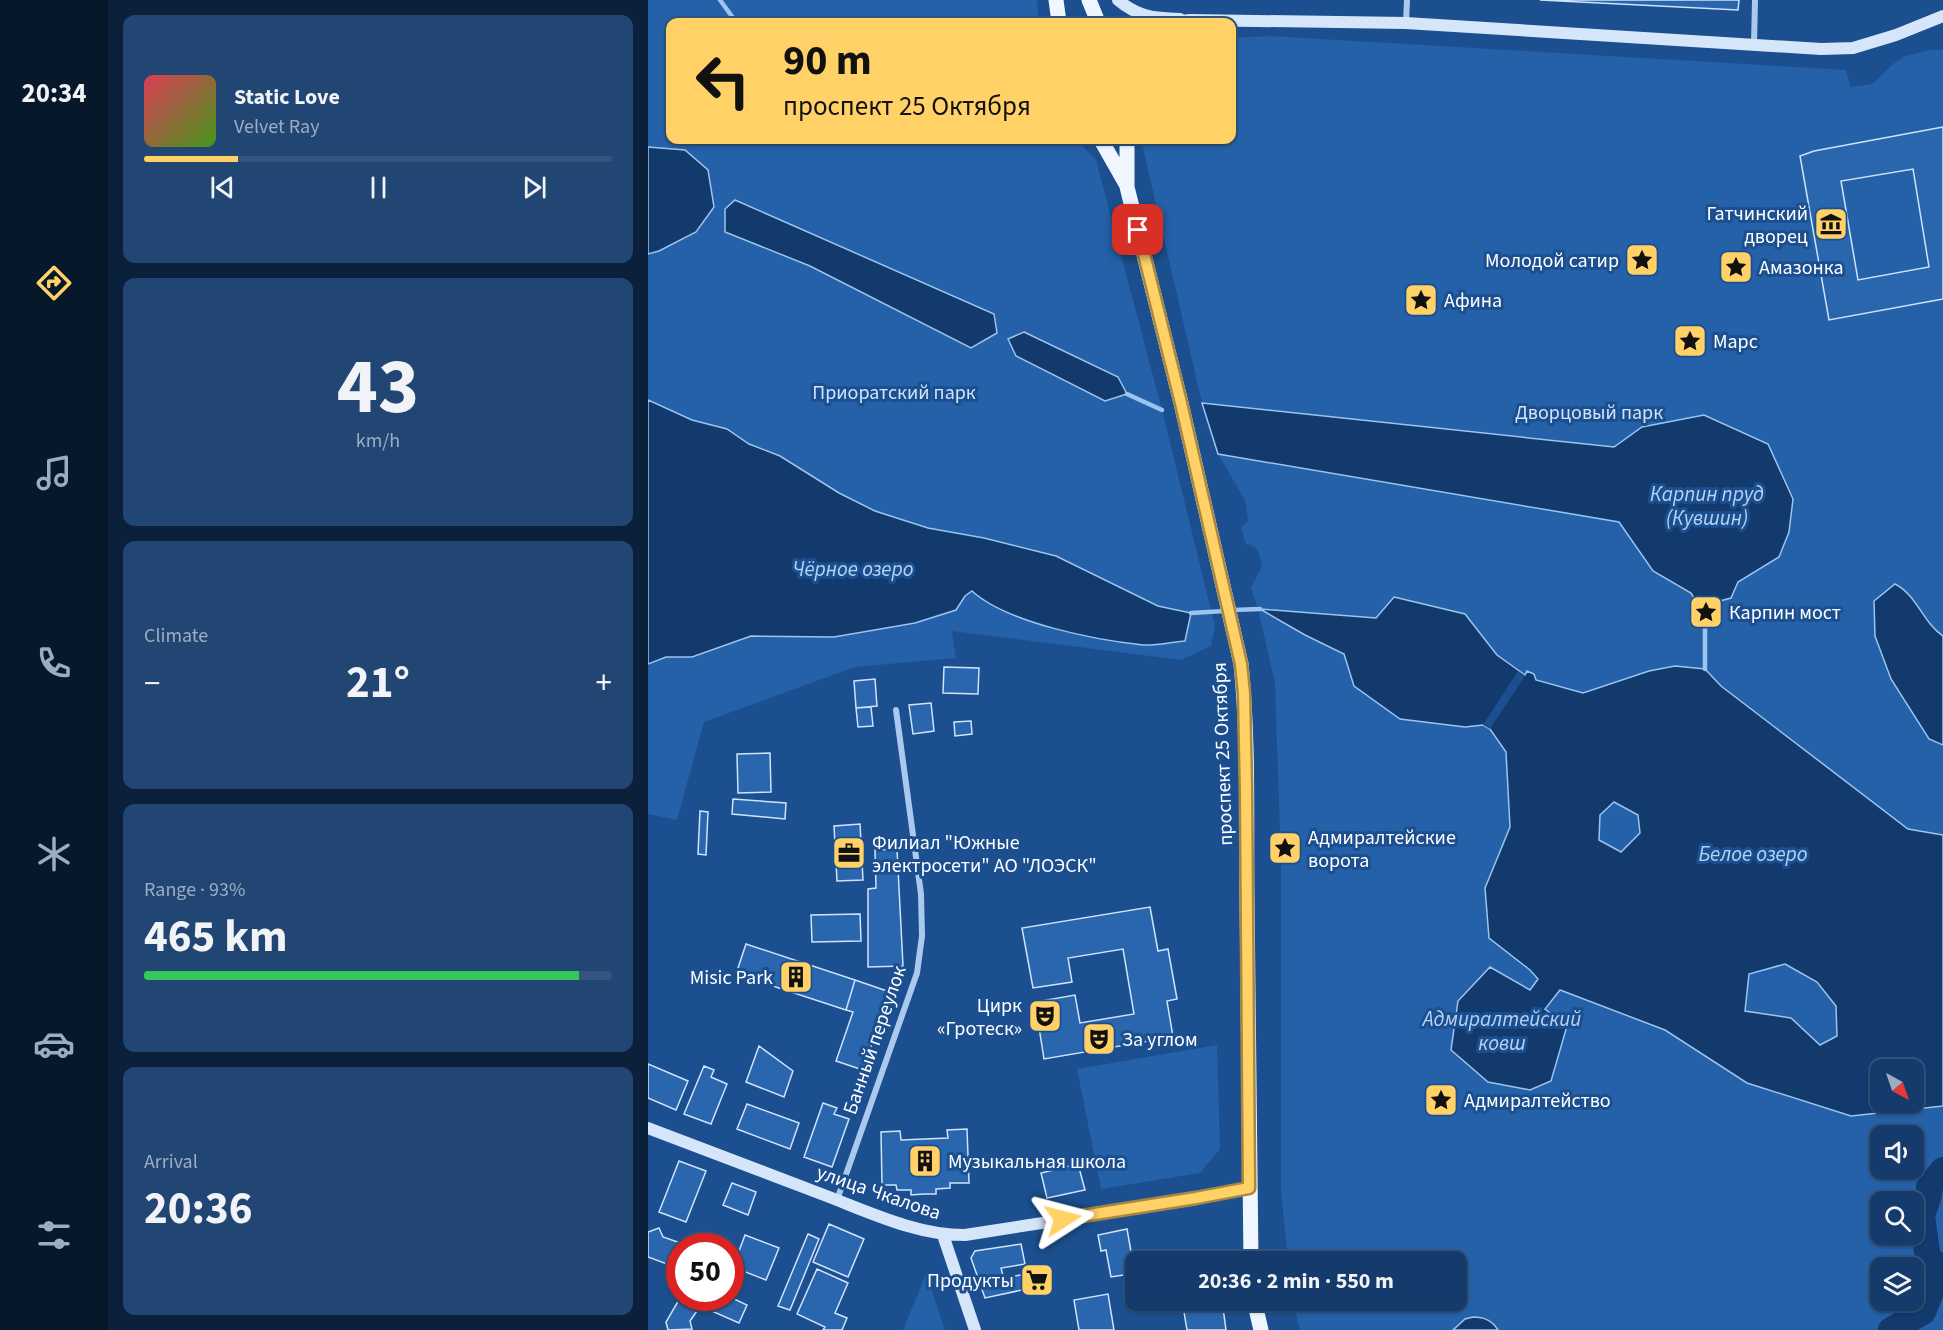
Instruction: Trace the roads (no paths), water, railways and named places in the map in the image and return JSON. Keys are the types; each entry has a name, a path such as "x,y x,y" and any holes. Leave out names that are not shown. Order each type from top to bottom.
{"main road":[{"path":"1056,0 1058,18"},
{"path":"1089,0 1096,18"},
{"path":"1118,0 1134,12 1153,18"},
{"path":"1236,22 1406,23 1821,49 1853,48 1896,35 1943,16"},
{"path":"1103,144 1127,187"},
{"path":"1127,144 1127,187"},
{"name":"проспект 25 Октября","path":"1127,187 1181,403 1241,664 1246,789 1251,1251"},
{"name":"улица Чкалова","path":"648,1128 837,1200 943,1235 965,1235 1249,1188"},
{"path":"943,1235 975,1330"},
{"path":"1257,1311 1261,1330"}],"street":[{"path":"1406,23 1407,0"},
{"path":"1754,46 1755,0"},
{"name":"Банный переулок","path":"837,1200 917,973 922,936 921,894 896,710"}],"water":[{"path":"648,147 685,150 708,170 714,207 696,232 659,251 648,254"},
{"path":"735,200 994,314 997,333 971,348 810,266 725,232 725,209"},
{"path":"1024,332 1118,377 1127,394 1105,401 1016,356 1008,339"},
{"name":"Чёрное озеро","path":"648,400 692,420 727,429 749,444 780,456 839,493 875,511 928,528 984,538 1056,556 1158,606 1191,613 1185,641 1143,645 1077,634 1029,621 1007,612 972,591 965,596 956,610 915,623 834,637 751,636 692,657 666,657 648,664"},
{"name":"Карпин пруд (Кувшин)","path":"1202,403 1614,447 1642,427 1704,415 1768,444 1793,499 1789,532 1779,557 1738,582 1731,598 1716,602 1714,606 1698,605 1691,593 1653,571 1619,522 1218,454"},
{"path":"1895,584 1909,595 1930,624 1943,636 1943,745 1929,739 1891,679 1875,636 1874,601"},
{"name":"Белое озеро","path":"1394,597 1465,614 1497,655 1525,675 1527,671 1534,674 1536,680 1583,693 1649,671 1675,666 1705,669 1721,686 1908,829 1943,835 1943,1106 1924,1108 1924,1059 1870,1059 1870,1113 1879,1113 1851,1116 1747,1083 1665,1030 1560,990 1545,1009 1567,1026 1551,1081 1530,1090 1488,1082 1451,1050 1458,1001 1490,967 1530,990 1538,979 1489,938 1485,888 1510,827 1506,752 1490,729 1483,725 1465,727 1400,719 1354,686 1344,654 1260,609 1376,618","holes":["1614,802 1638,815 1640,833 1621,852 1599,840 1600,815","1785,964 1817,982 1836,1006 1837,1036 1820,1045 1791,1018 1745,1011 1749,974"]},
{"path":"1473,1317 1487,1320 1498,1330 1453,1330 1465,1319"}],"waterway":[{"path":"720,0 733,18"},
{"path":"1127,394 1162,410"},
{"path":"1705,606 1705,669"},
{"path":"1233,610 1260,609"},
{"path":"1191,613 1225,611"},
{"path":"1943,1170 1929,1187 1929,1195 1922,1216 1928,1259 1943,1268"},
{"path":"1891,1330 1923,1312 1941,1267"}],"place":[{"name":"Гатчинский дворец","path":"1831,224"},
{"name":"Молодой сатир","path":"1642,260"},
{"name":"Амазонка","path":"1736,267"},
{"name":"Афина","path":"1421,300"},
{"name":"Марс","path":"1690,341"},
{"name":"Карпин мост","path":"1706,612"},
{"name":"Адмиралтейские ворота","path":"1285,848"},
{"name":"Филиал \"Южные электросети\" АО \"ЛОЭСК\"","path":"849,853"},
{"name":"Misic Park","path":"796,977"},
{"name":"Цирк «Гротеск»","path":"1045,1016"},
{"name":"За углом","path":"1099,1039"},
{"name":"Адмиралтейство","path":"1441,1100"},
{"name":"Музыкальная школа","path":"925,1161"},
{"name":"Продукты","path":"1037,1280"}],"park label":[{"name":"Приоратский парк","path":"894,392"},
{"name":"Дворцовый парк","path":"1589,412"}],"water label":[{"name":"Адмиралтейский ковш","path":"1502,1031"}]}
